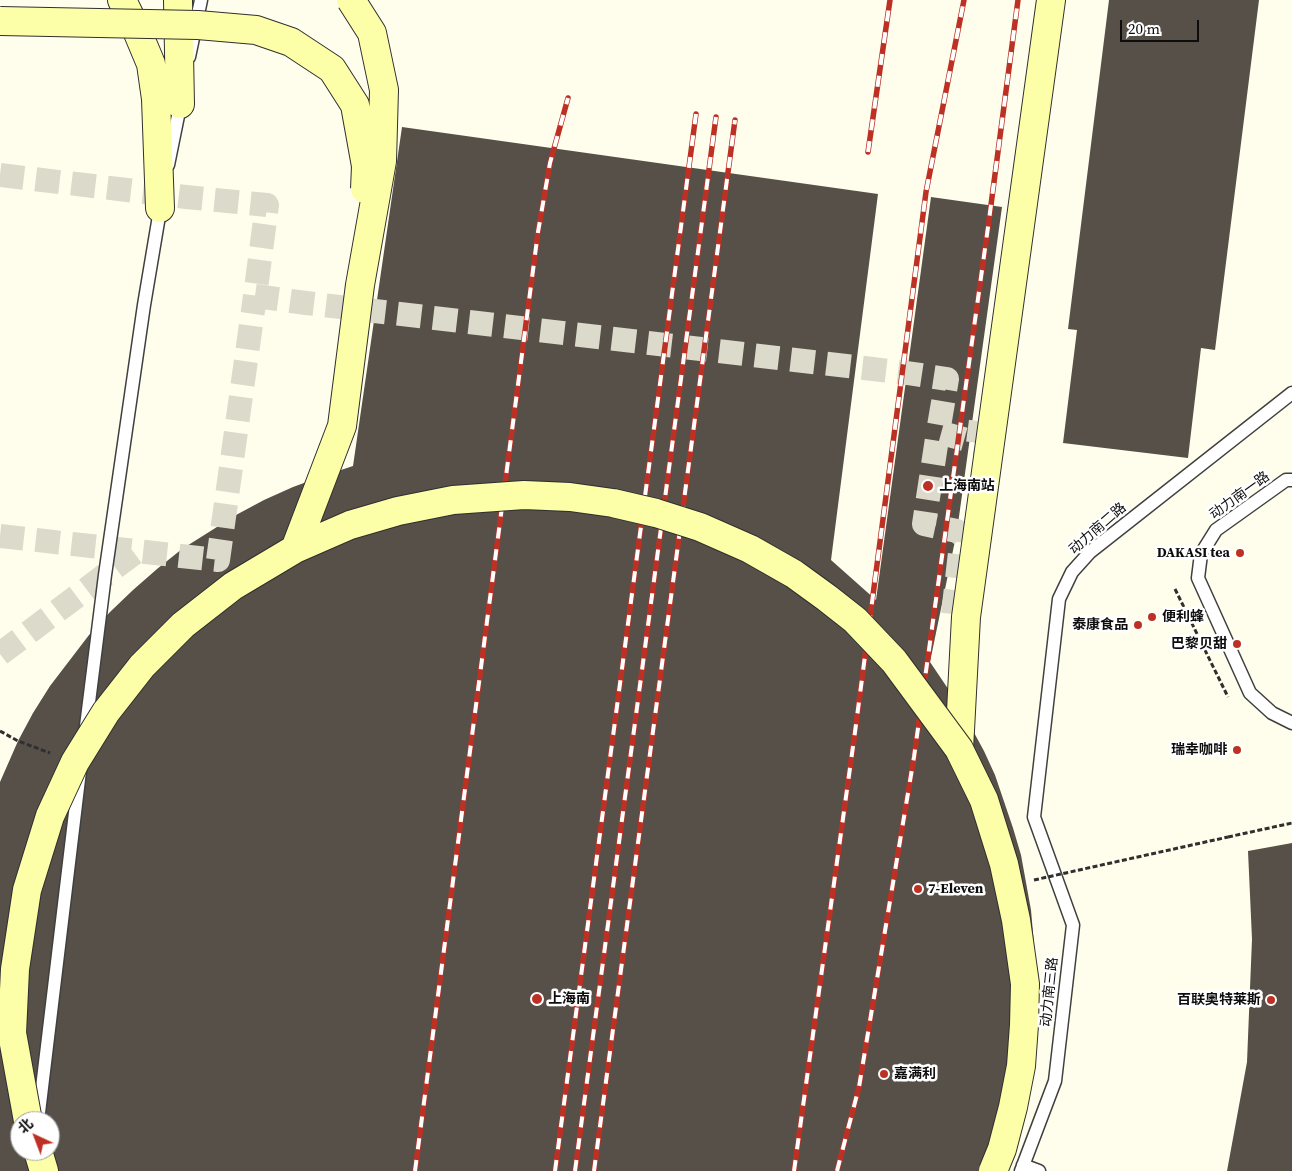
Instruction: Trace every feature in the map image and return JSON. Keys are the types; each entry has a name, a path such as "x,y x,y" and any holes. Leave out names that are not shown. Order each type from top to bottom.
{"main road":[{"path":"122,0 151,64 156,100 160,208"},
{"path":"178,0 180,104"},
{"path":"295,549 342,426 360,285 382,161 384,90 372,33 351,0"},
{"path":"959,749 966,617 1051,0"},
{"path":"0,21 198,25 256,30 291,42 332,69 355,105 366,166 360,285"},
{"path":"26,1111 12,1033 15,969 27,890 50,816 75,762 106,712 142,666 183,625 233,586 295,549 350,525 398,511 453,500 524,495 570,497 656,513 700,527 750,549 794,574 855,620 894,661 959,749 984,800 1004,864 1016,920 1025,984 1021,1066 1002,1150 992,1171"}],"lane":[{"path":"39,1111 100,610 144,305 160,208 201,0"},
{"name":"动力南二路","path":"1034,817 1059,600 1072,572 1090,552 1292,393"},
{"name":"动力南一路","path":"1292,480 1286,480 1216,530 1200,554 1198,578 1250,693 1272,713 1292,723"},
{"name":"动力南三路","path":"1022,1168 1055,1081 1073,925 1034,817"},
{"path":"1022,1168 1039,1171"}],"path":[{"path":"0,732 18,741 75,762"},
{"path":"1027,882 1292,823"}],"building":[{"path":"1109,0 1259,0 1215,350 1201,348 1188,458 1063,443 1077,330 1068,329"},
{"path":"402,127 878,194 831,560 876,600 931,197 1002,207 957,531 930,662 959,705 995,775 1021,855 1031,910 1036,967 1001,1171 0,1171 0,782 18,741 50,686 89,635 110,612 157,569 182,549 236,515 293,487 353,466"},
{"name":"百联奥特莱斯","path":"1292,843 1292,1171 1227,1171 1247,1062 1252,939 1248,851"}],"tunnel":[{"path":"0,175 267,205 255,296 947,379 938,432"},
{"path":"0,536 218,560 255,296"},
{"path":"953,614 962,535 957,531 924,524 938,432 978,443 982,413"},
{"path":"0,654 137,551"}],"railway":[{"path":"868,152 890,0"},
{"path":"794,1171 855,732 926,192 964,0"},
{"path":"837,1171 859,1087 914,757 1018,0"},
{"path":"415,1171 538,232 550,163 568,98"},
{"path":"555,1171 696,114"},
{"path":"575,1171 716,117"},
{"path":"594,1171 735,120"}],"place":[{"name":"上海南站","path":"928,486"},
{"name":"DAKASI tea","path":"1240,553"},
{"name":"便利蜂","path":"1152,617"},
{"name":"泰康食品","path":"1138,625"},
{"name":"巴黎贝甜","path":"1237,644"},
{"name":"瑞幸咖啡","path":"1237,750"},
{"name":"7-Eleven","path":"918,889"},
{"name":"上海南","path":"537,999"},
{"name":"百联奥特莱斯","path":"1271,1000"},
{"name":"嘉满利","path":"884,1074"}]}
